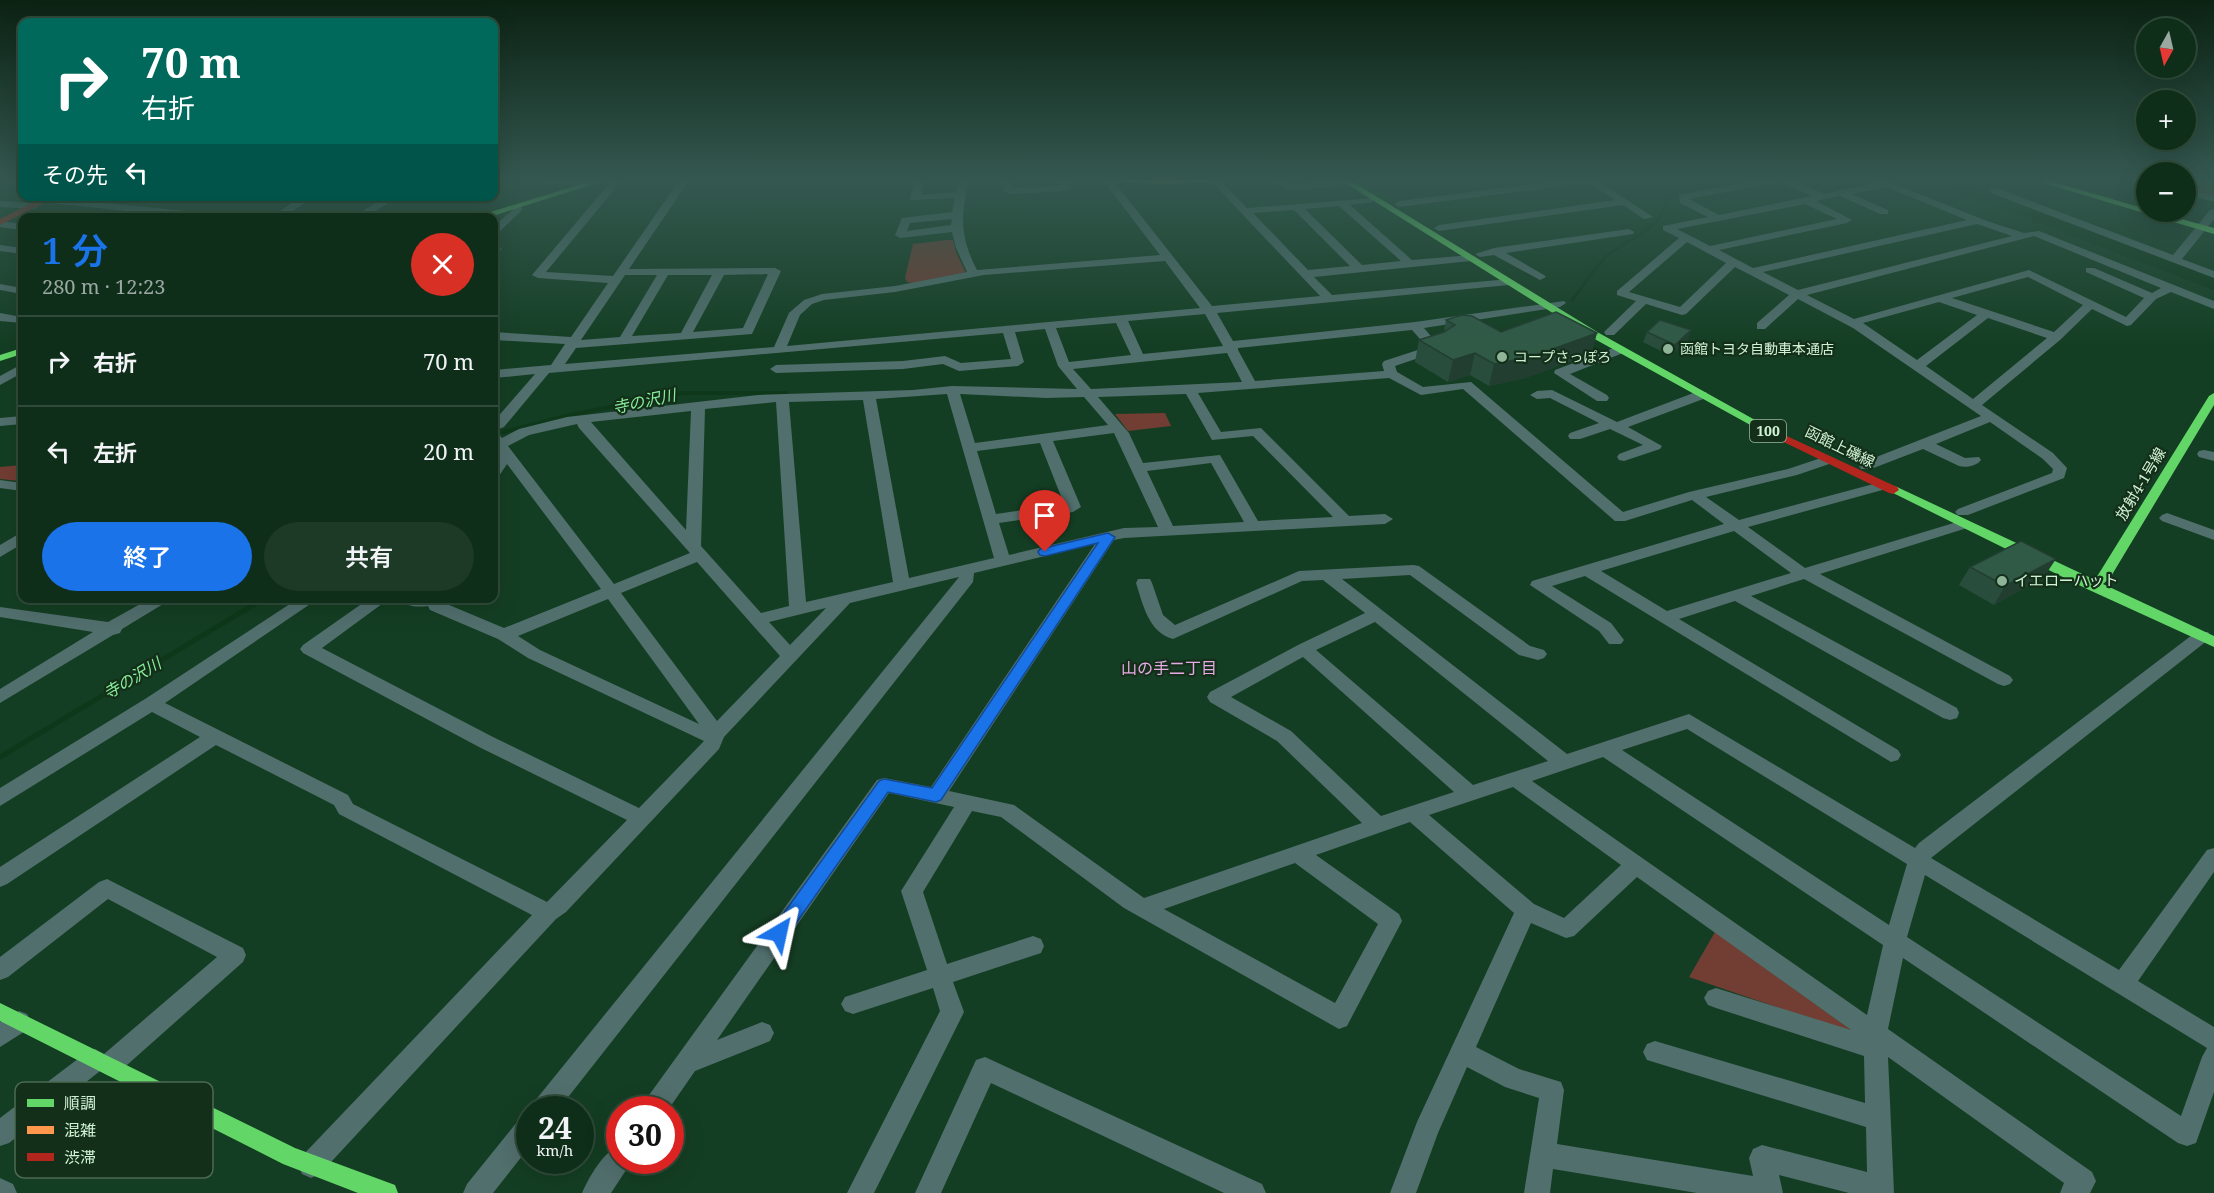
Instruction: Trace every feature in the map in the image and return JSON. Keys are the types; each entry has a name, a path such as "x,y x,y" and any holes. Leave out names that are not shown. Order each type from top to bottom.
{"main road":[{"name":"函館上磯線","path":"1444,235 1481,254 1509,282 1610,332 1697,382 1866,466 1963,518 2210,636"},
{"name":"函館上磯線","path":"1450,235 1619,350 1827,460 1881,486 1963,518"},
{"path":"0,358 18,352"},
{"name":"放射4-1号線","path":"2097,582 2214,396"},
{"path":"10,1017 141,1082"},
{"path":"213,1117 311,1165 373,1191"}],"street":[{"path":"498,336 572,343 622,342 748,331 775,271 664,272 618,276 538,275 572,235"},
{"path":"498,425 552,368 572,343 647,235"},
{"path":"957,235 960,248 974,274"},
{"path":"1149,235 1208,310 1232,347 1251,386"},
{"path":"1267,235 1329,299"},
{"path":"1325,235 1359,269"},
{"path":"1377,235 1410,264"},
{"path":"1305,274 1410,264 1611,235"},
{"path":"1666,617 1804,573 1963,518 2058,475 2060,468 2048,456 1992,417 1851,323 1681,235"},
{"path":"1710,249 1778,235"},
{"path":"1754,271 1917,235"},
{"path":"2017,235 2024,237"},
{"path":"1761,326 1797,294 1875,272 2030,235"},
{"path":"2039,235 2214,304"},
{"path":"2109,235 2214,275"},
{"path":"2175,260 2202,235"},
{"path":"1688,238 1621,293 1682,311 1730,265 1737,263"},
{"path":"0,248 18,250"},
{"path":"1481,254 1540,277"},
{"path":"778,350 795,313 814,299 895,289 974,274 1167,258"},
{"path":"2090,270 2152,297"},
{"path":"685,336 720,271"},
{"path":"622,342 664,272"},
{"path":"1851,323 2029,273 2127,322 2152,297 2170,288"},
{"path":"498,374 829,346 1509,282"},
{"path":"0,287 18,290"},
{"path":"1939,298 2056,337"},
{"path":"1610,332 1644,300"},
{"path":"1974,405 2056,337 2091,304"},
{"path":"1064,366 1415,326 1554,305"},
{"path":"1918,366 1986,314"},
{"path":"0,316 18,319"},
{"path":"1120,318 1139,358"},
{"path":"1049,325 1064,366 1118,428 1168,531"},
{"path":"1390,374 1388,364 1436,348 1415,326"},
{"path":"716,734 500,445 524,432 567,421 758,399 782,399 817,383 903,365 945,360 959,367 1018,362 1008,329"},
{"path":"817,383 829,346"},
{"path":"1602,398 1560,373 1619,350"},
{"path":"776,369 817,383 868,395 952,390 1020,393 1190,390 1390,374 1421,392 1466,385 1620,518 1694,495 1792,472 1827,460"},
{"path":"0,381 18,370"},
{"path":"952,390 1003,562"},
{"path":"1190,390 1217,437 1256,431 1345,521"},
{"path":"1020,393 1026,410"},
{"path":"1537,395 1552,394 1655,446 1624,457"},
{"path":"868,395 902,586"},
{"path":"1575,436 1701,395"},
{"path":"782,399 798,610"},
{"path":"696,551 698,406"},
{"path":"1866,466 1992,417"},
{"path":"584,419 584,425 790,656"},
{"path":"0,422 18,420"},
{"path":"968,448 1118,428"},
{"path":"990,520 1073,507 1045,438"},
{"path":"1925,444 1964,464 1974,460"},
{"path":"1139,468 1215,458 1253,525"},
{"path":"0,484 18,486"},
{"path":"1615,640 1605,627 1538,585 1737,525 1881,486"},
{"path":"1694,495 1804,573 2004,680"},
{"path":"2167,518 2214,535"},
{"path":"757,619 1108,537 1253,525 1385,519"},
{"path":"936,795 1108,537"},
{"path":"0,538 18,539"},
{"path":"0,552 18,541"},
{"path":"504,635 611,591 696,551"},
{"path":"554,1096 967,578 966,570"},
{"path":"1144,583 1155,617 1173,633 1299,576 1413,570 1525,651 1538,654"},
{"path":"1587,570 1891,755"},
{"path":"1326,574 1563,762"},
{"path":"1737,595 1950,713"},
{"path":"311,1165 548,913 558,906 712,744 716,734 843,600"},
{"path":"0,697 156,603"},
{"path":"0,798 151,704 303,603"},
{"path":"375,603 309,649 486,742 642,818"},
{"path":"435,603 436,606 504,635 534,654 703,734 716,734"},
{"path":"0,612 114,629"},
{"path":"1377,614 1304,649 1216,697 1284,736 1378,826"},
{"path":"1543,1155 1770,1192 1762,1158 1881,1191 1875,1042 1895,942 1918,861 1926,849 2210,636"},
{"path":"1304,649 1470,794"},
{"path":"151,704 341,800 346,809 548,913"},
{"path":"1144,908 1413,813 1689,721 2214,1040"},
{"path":"0,878 214,737"},
{"path":"1604,748 2187,1134 2214,1057"},
{"path":"1515,779 1636,864 1875,1042 2083,1181 2073,1193"},
{"path":"663,1096 884,785 1007,810 1132,902 1339,1018 1391,921 1298,855"},
{"path":"860,1193 952,1012 912,891 967,802"},
{"path":"1413,813 1526,910 1566,929 1636,864"},
{"path":"2122,985 2214,856"},
{"path":"0,970 106,888 235,955 102,1063 75,1082"},
{"path":"1403,1193 1426,1131 1526,910"},
{"path":"853,1004 1033,946"},
{"path":"1716,998 1875,1042"},
{"path":"0,1035 10,1017"},
{"path":"687,1063 762,1034"},
{"path":"1463,1052 1515,1079 1552,1090 1537,1193"},
{"path":"1655,1052 1878,1119"},
{"path":"928,1193 985,1068 1253,1193"},
{"path":"0,1134 15,1124"},
{"path":"476,1193 516,1143"},
{"path":"595,1193 609,1174"}],"shaded area":[{"path":"953,240 966,273 914,283 907,282 905,278 913,244"},
{"path":"1165,413 1171,426 1128,431 1115,414"},
{"path":"18,465 18,481 0,479 0,467"},
{"path":"1715,932 1858,1035 1689,977"}],"building":[{"path":"1556,312 1597,333 1531,357 1494,364 1475,353 1453,360 1419,340 1444,332 1455,325 1446,320 1462,315 1472,316 1501,332"},
{"path":"1660,320 1691,330 1675,345 1647,332"},
{"path":"2021,541 2056,559 2005,586 1970,567"}],"waterway":[{"name":"寺の沢川","path":"1572,300 1604,259 1640,235"},
{"path":"2085,235 2214,284"},
{"name":"寺の沢川","path":"503,432 570,415 682,393 786,393"},
{"name":"寺の沢川","path":"0,757 257,603"}],"traffic: fast":[{"path":"1433,235 1595,335 1767,430"},
{"path":"0,358 18,352"},
{"path":"2092,586 2103,578 2214,396"},
{"path":"1893,490 2214,642"},
{"path":"0,1012 140,1082"},
{"path":"213,1118 290,1157 387,1193"}],"traffic: jam":[{"path":"1767,430 1893,490"}],"place":[{"name":"函館トヨタ自動車本通店","path":"1668,349"},
{"name":"コープさっぽろ","path":"1502,357"},
{"name":"イエローハット","path":"2002,581"}],"district":[{"name":"山の手二丁目","path":"1169,668"}],"route":[{"path":"779,933 884,785 936,795 1108,537 1045,552"}]}
